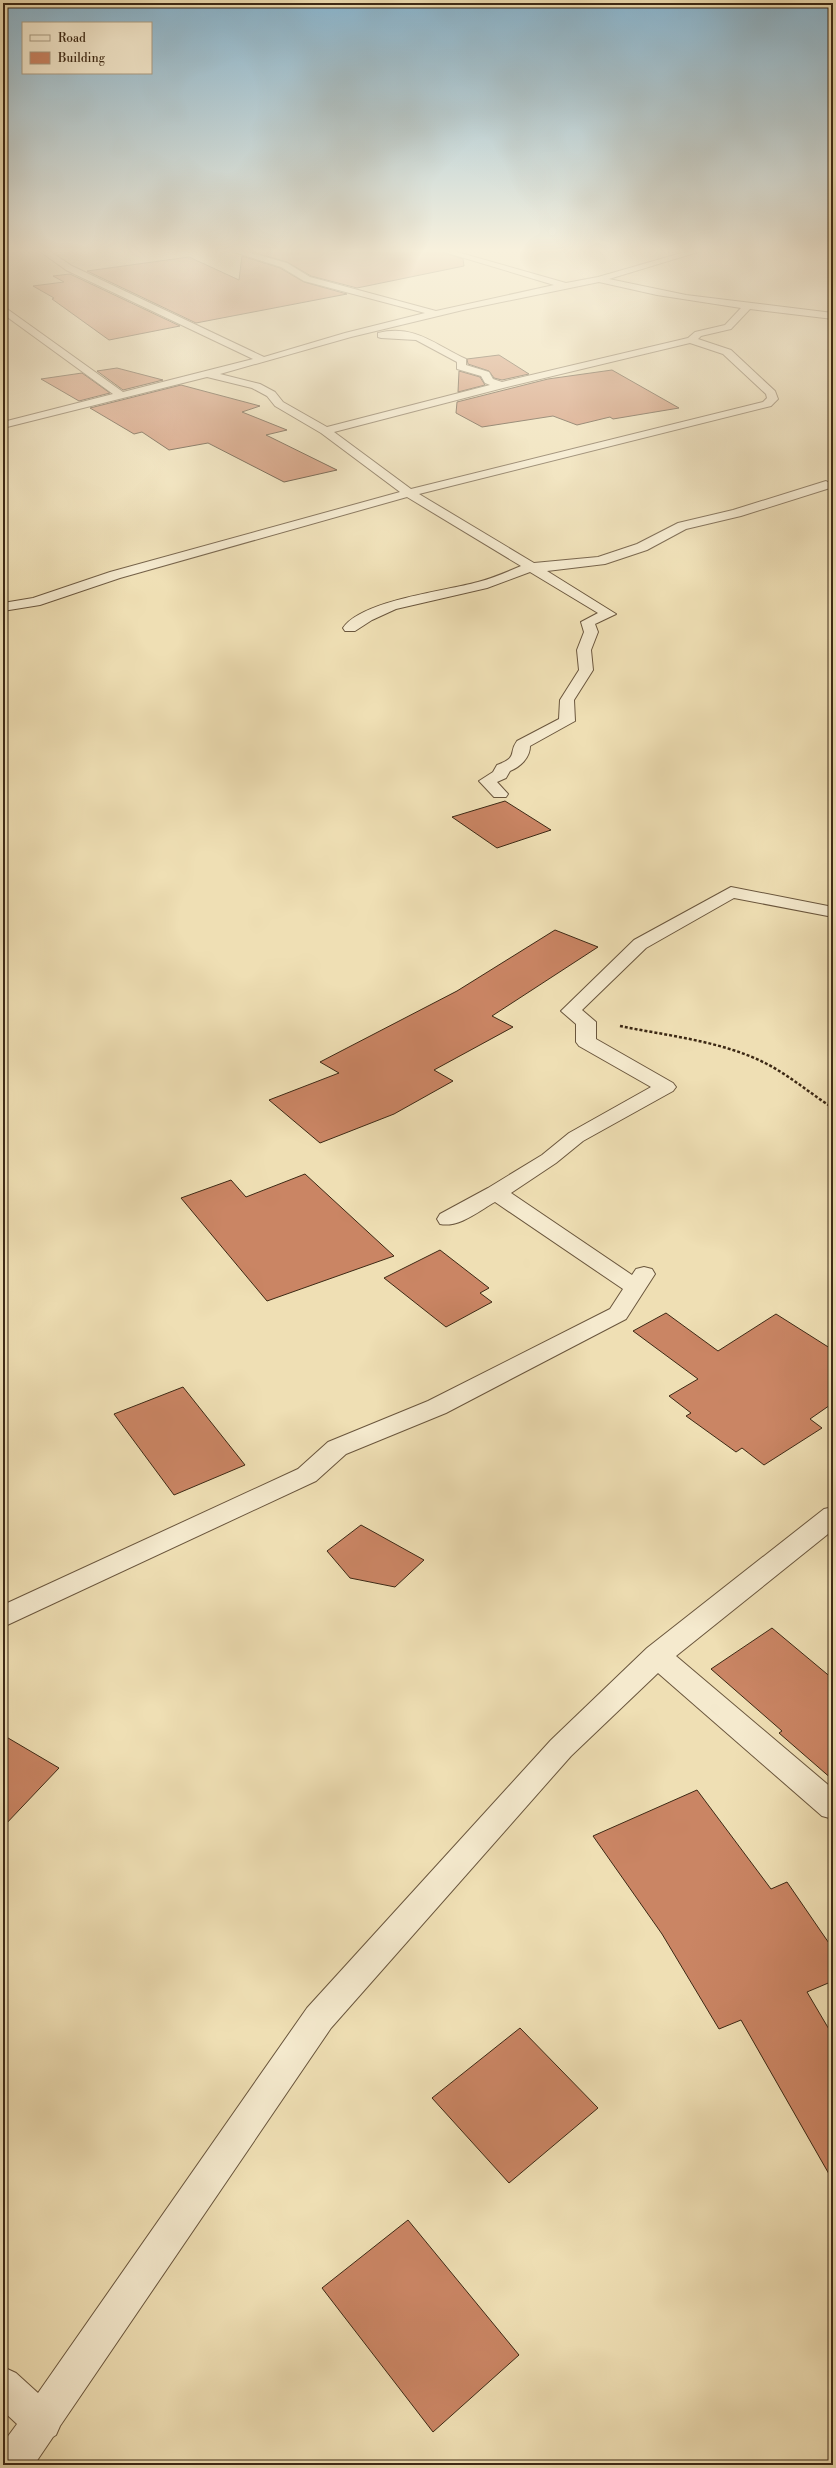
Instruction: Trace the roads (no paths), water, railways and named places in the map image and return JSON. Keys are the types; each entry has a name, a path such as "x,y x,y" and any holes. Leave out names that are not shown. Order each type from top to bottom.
{"street":[{"path":"83,367 122,396"},
{"path":"3,424 235,367"},
{"path":"462,367 485,374 489,381 501,385"},
{"path":"325,431 501,385 576,367"},
{"path":"3,607 35,602 115,575 409,493 767,404 773,399 771,392 744,367"},
{"path":"208,374 256,386 271,394 279,404 325,431 409,493 608,614 588,622 591,632 584,650 586,670 567,700 567,721 522,744 522,751 514,764 503,768 500,775 487,781 500,794"},
{"path":"350,628 367,617 392,606 482,585 532,567 549,567 594,562 619,556 682,526 736,513 826,485"},
{"path":"448,1219 496,1193 549,1159 576,1137 666,1087 586,1042 586,1022 570,1011 640,944 732,892 833,912"},
{"path":"3,1617 306,1475 337,1448 437,1407 618,1314 640,1280 496,1193"},
{"path":"20,2462 43,2422 318,2018 543,1767 657,1656 833,1516"},
{"path":"657,1656 833,1807"},
{"path":"3,2386 43,2422"}]}
